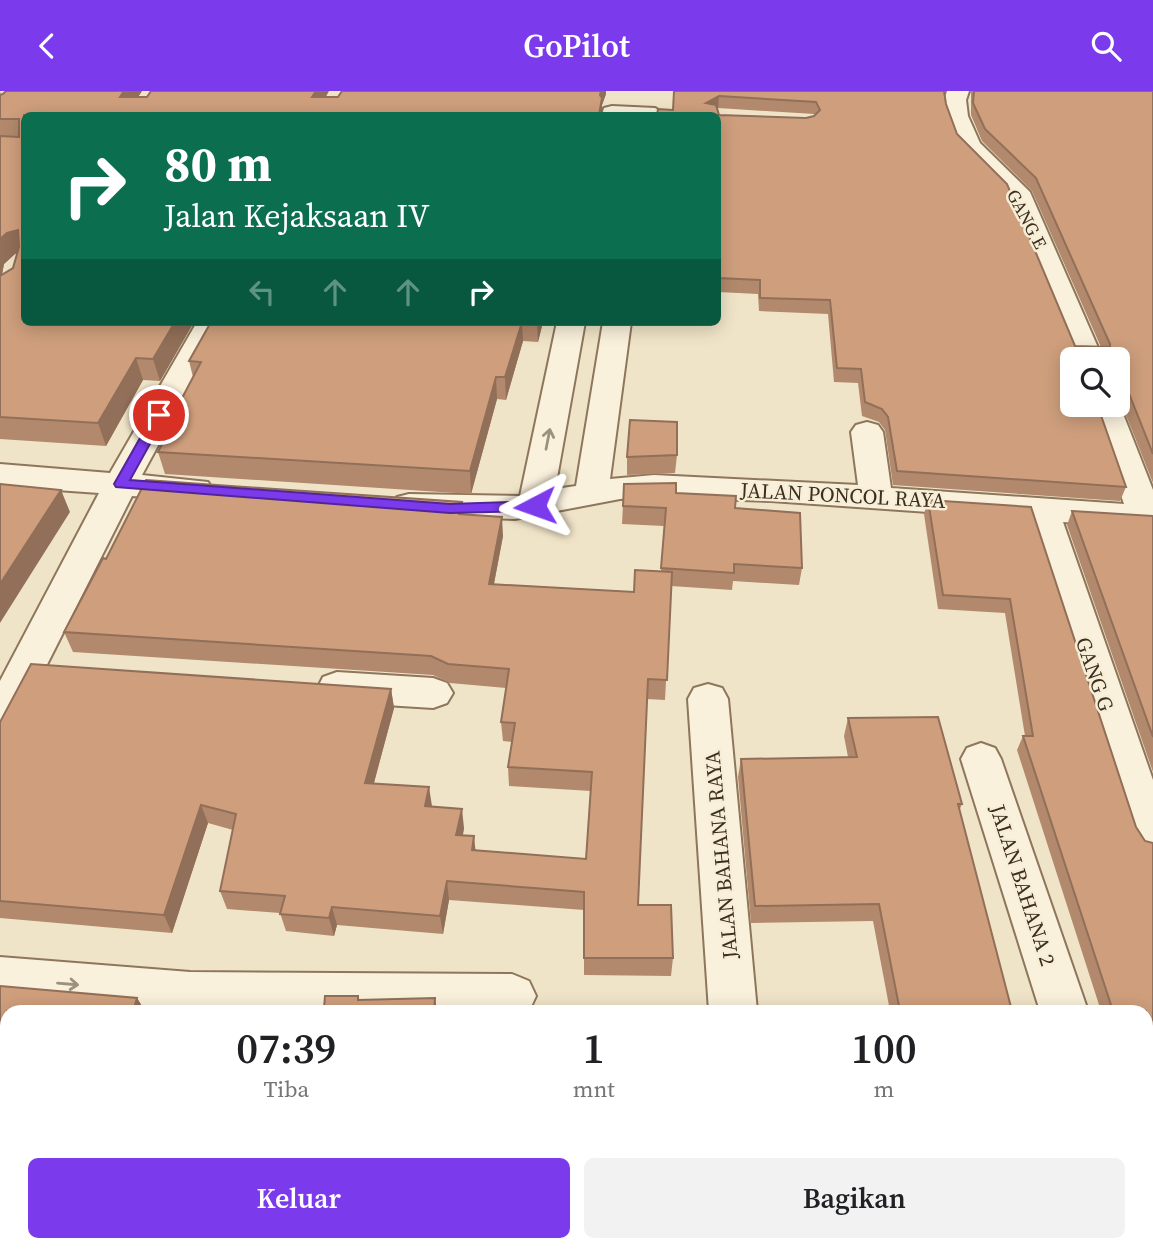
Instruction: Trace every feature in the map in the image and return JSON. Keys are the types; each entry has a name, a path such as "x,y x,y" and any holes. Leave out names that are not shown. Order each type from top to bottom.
{"street":[{"path":"648,112 651,91"},
{"name":"GANG E","path":"958,91 957,116 969,146 1017,192 1083,347"},
{"path":"613,107 635,112"},
{"path":"0,719 14,668 209,326"},
{"path":"535,506 570,326"},
{"path":"591,495 616,326"},
{"path":"1110,417 1150,517"},
{"path":"867,432 876,497"},
{"path":"0,475 231,492"},
{"name":"JALAN PONCOL RAYA","path":"381,503 450,509 535,506 654,486 1041,507 1150,517"},
{"name":"GANG G","path":"1041,507 1142,777 1153,839"},
{"path":"14,668 68,669"},
{"path":"298,684 433,693"},
{"name":"JALAN BAHANA RAYA","path":"708,699 733,1005"},
{"name":"JALAN BAHANA 2","path":"981,759 1062,1005"},
{"path":"0,978 188,1003 512,996"}],"building":[{"path":"6,91 124,91 120,97 147,97 151,91 316,91 312,97 338,97 342,91 601,91 602,98 600,112 21,112 21,326 173,326 153,359 136,358 98,423 0,417 0,276 13,268 19,247 18,230 7,233 0,239 0,136 19,137 19,119 0,119 0,95"},
{"path":"674,91 944,91 957,134 1007,184 1075,346 1110,347 1060,347 1060,417 1102,417 1126,487 897,471 888,417 882,409 865,402 861,369 837,368 830,300 760,298 760,280 721,278 721,115 806,118 814,116 820,110 816,102 719,96 706,103 716,105 718,112 658,112 658,109 673,110"},
{"path":"974,91 1153,91 1153,454 1130,396 1130,347 1110,347 1036,178 985,129 973,103"},
{"path":"209,326 521,326 505,377 496,377 470,471 158,452 166,436 162,436 201,362 189,361"},
{"path":"630,420 677,422 677,455 627,457"},
{"path":"146,480 462,502 459,514 502,517 489,584 634,592 635,570 672,572 667,680 648,679 638,905 671,905 673,958 584,958 584,892 447,881 440,916 332,907 329,918 280,914 285,896 220,891 236,814 201,805 164,915 0,901 0,722 31,664 391,689 365,783 429,787 425,806 462,809 456,835 474,836 472,850 586,859 592,772 508,767 515,723 501,722 509,669 448,664 431,656 64,632 103,558 106,559"},
{"path":"676,483 676,493 736,496 735,508 800,513 802,568 734,564 734,573 661,568 666,508 623,506 624,484"},
{"path":"0,484 61,490 0,584"},
{"path":"928,500 1031,507 1136,827 1145,841 1153,843 1153,1005 1111,1005 1023,736 1033,736 1010,599 943,595"},
{"path":"1072,511 1153,516 1153,737"},
{"path":"938,717 1010,1005 899,1005 879,904 755,906 741,759 857,757 848,718"},
{"path":"0,986 137,998 135,1005 0,1005"},
{"path":"325,996 358,996 358,1000 435,998 434,1005 324,1005"}],"route":[{"path":"159,415 121,484 450,509 535,506"}]}
